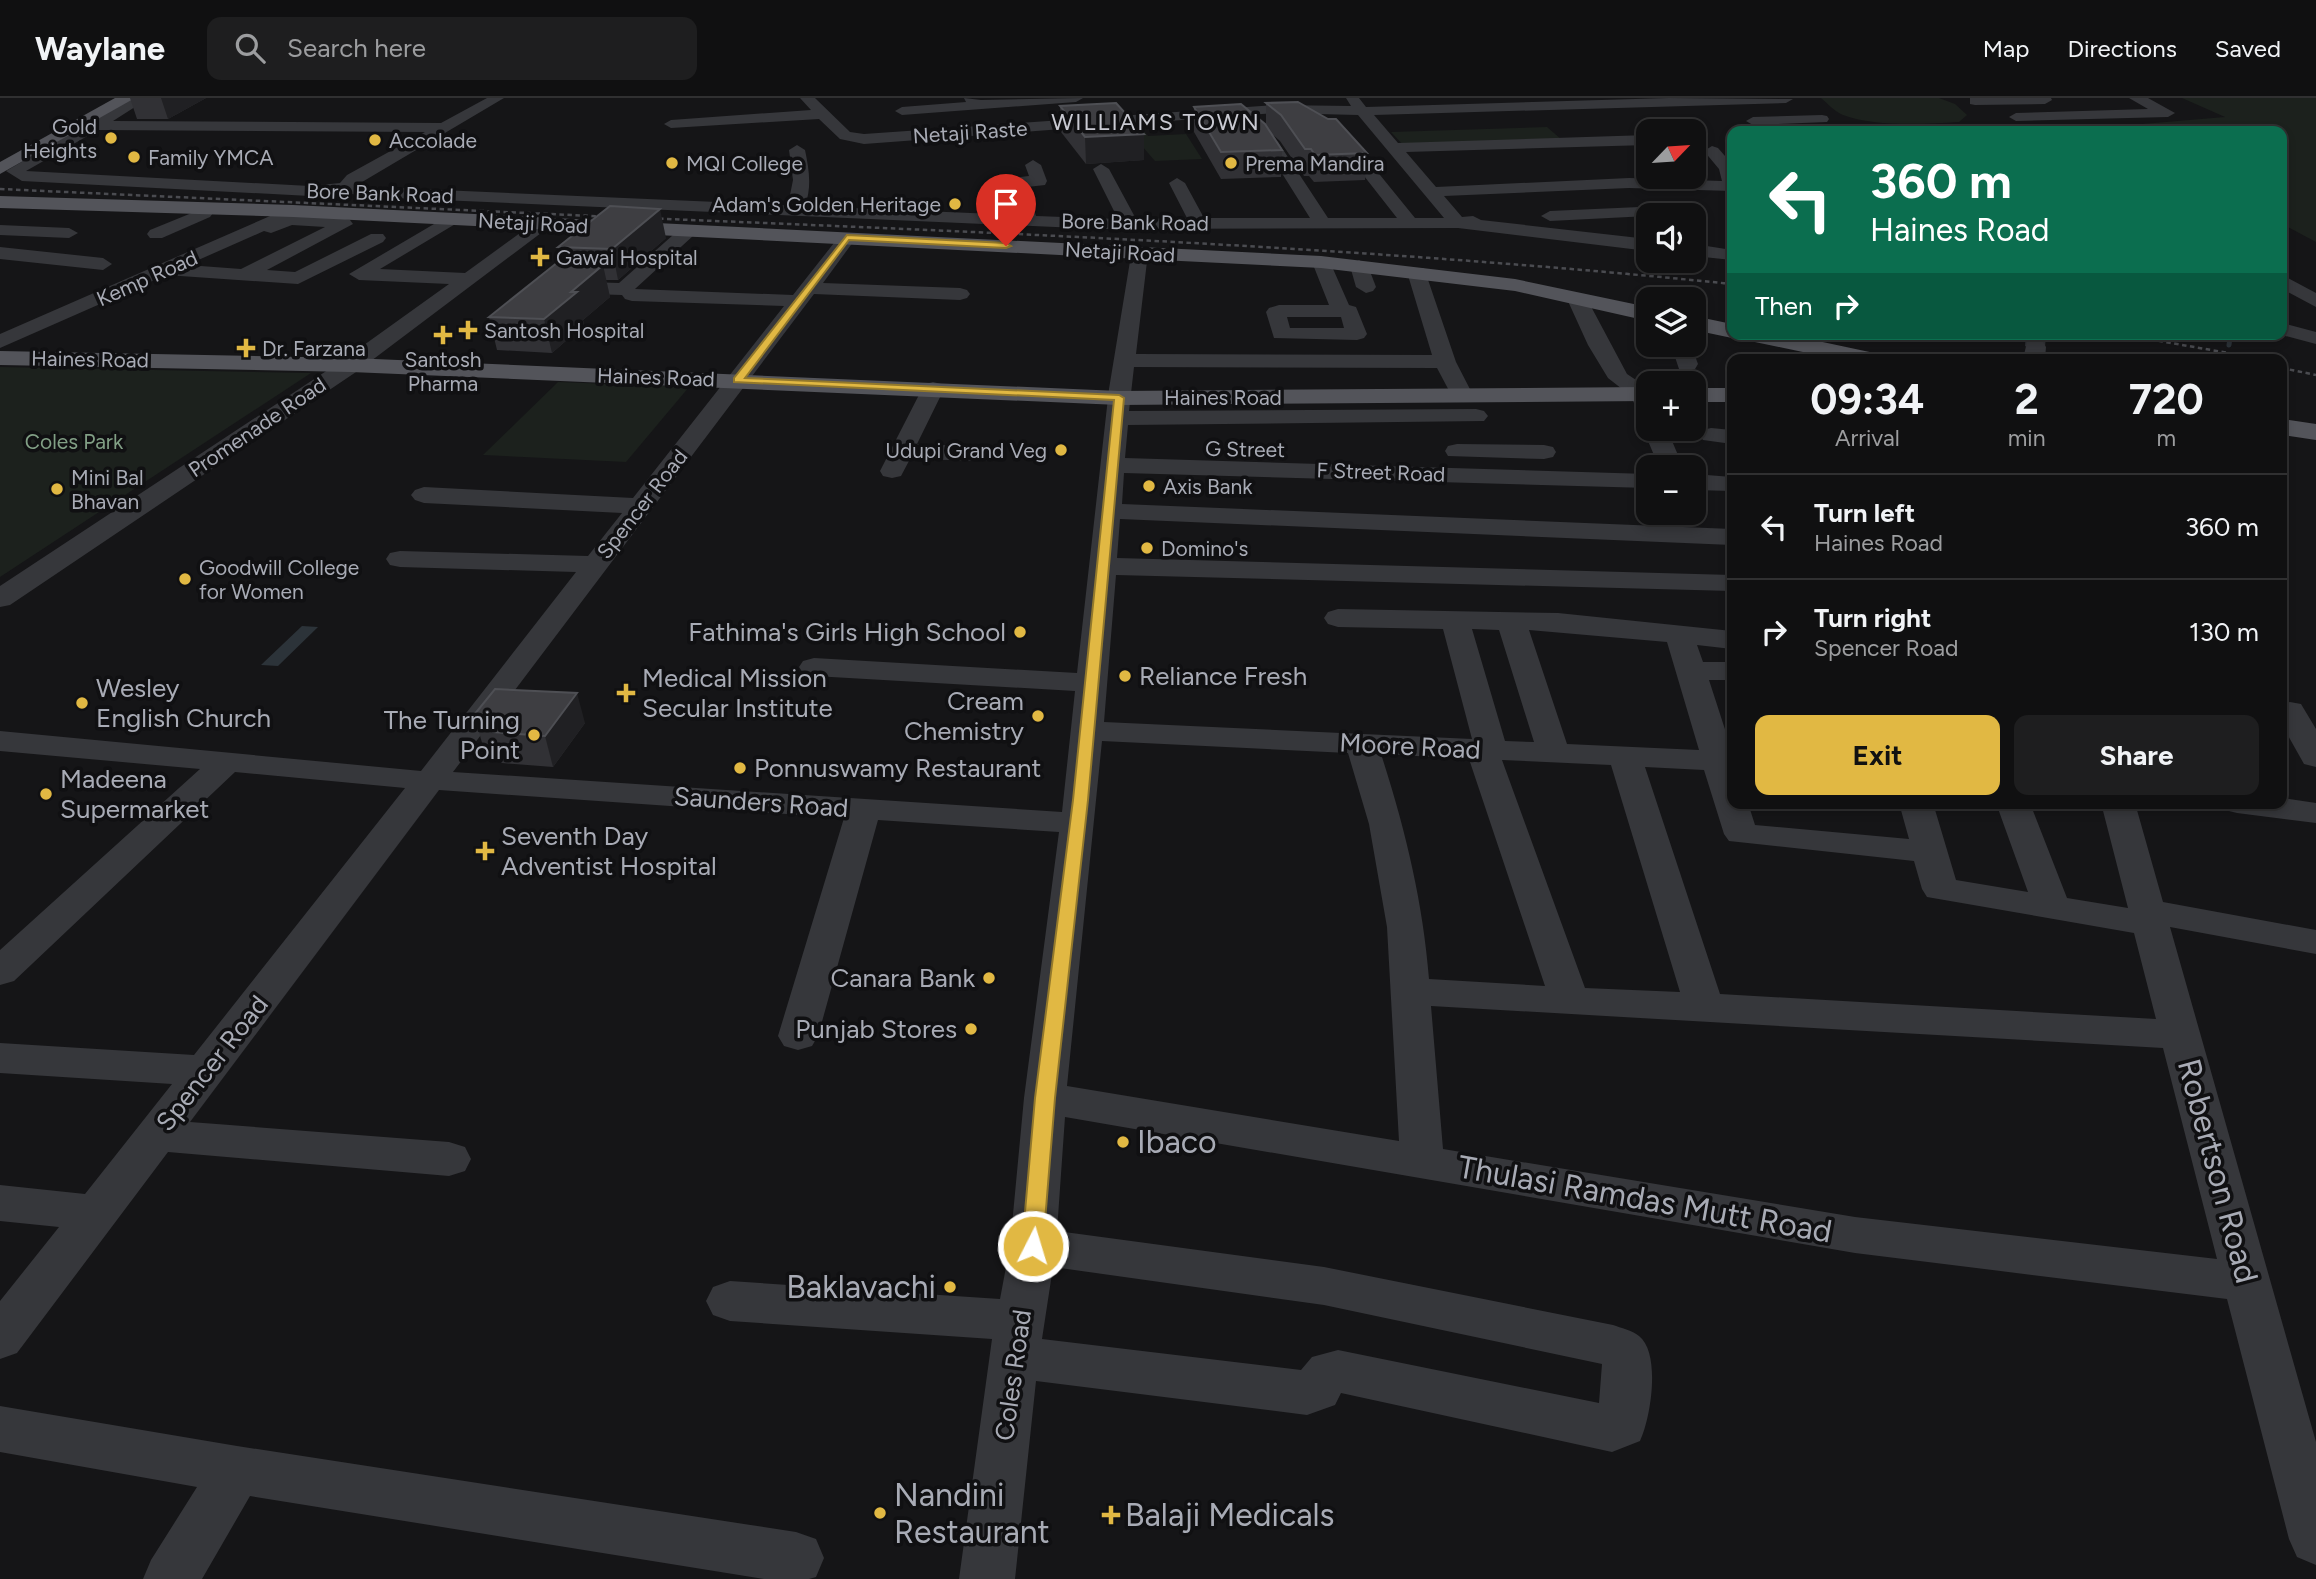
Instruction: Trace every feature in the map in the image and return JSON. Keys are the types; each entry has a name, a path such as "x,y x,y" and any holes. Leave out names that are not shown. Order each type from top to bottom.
{"main road":[{"path":"0,160 117,99"},
{"path":"0,169 117,99"},
{"name":"Netaji Road","path":"0,205 451,219 1321,262 1515,285 1636,311"},
{"path":"1706,326 1727,330"},
{"path":"1779,340 1847,354"},
{"name":"Haines Road","path":"0,358 351,365 738,380 933,389 1118,408 1388,396 1462,395 1636,400"},
{"path":"1706,394 1727,395"}],"street":[{"name":"Bore Bank Road","path":"142,98 15,171 22,176 310,191 345,188 384,192 1029,221 1458,223 1636,244"},
{"path":"345,188 353,179 497,98"},
{"name":"Netaji Raste","path":"807,98 845,136 863,139 1275,109 1321,110 1376,125"},
{"path":"1376,125 1469,98"},
{"path":"1376,125 1549,116 1786,98 1828,122 1741,122"},
{"path":"2016,117 2168,113 2137,98 2085,100"},
{"path":"900,112 974,102 1069,99 1079,104"},
{"path":"1972,99 2038,126"},
{"path":"1972,99 2058,100"},
{"path":"900,112 1151,103 1172,117"},
{"path":"1321,110 1410,222"},
{"path":"1233,112 1272,145 1322,223"},
{"path":"1376,125 1458,223 1662,211 1549,116"},
{"path":"1549,116 1636,123"},
{"path":"671,124 828,119 857,123"},
{"path":"96,125 446,128"},
{"path":"1376,125 1581,142 1636,140"},
{"path":"1376,125 1601,159 1636,155"},
{"path":"1706,146 1713,143 1727,148"},
{"path":"1713,143 1727,164"},
{"path":"795,210 802,196 802,169 797,150"},
{"path":"1029,221 1017,182 1039,181 1033,165"},
{"path":"1101,169 1129,223"},
{"path":"1415,173 1443,172"},
{"path":"1177,183 1198,223"},
{"path":"1431,192 1629,183 1727,186"},
{"path":"1444,205 1645,198"},
{"path":"0,205 204,213 289,213"},
{"path":"156,234 204,213"},
{"name":"Kemp Road","path":"0,342 173,270 289,213"},
{"path":"173,270 290,220 350,217"},
{"path":"242,274 350,217"},
{"path":"287,251 350,217"},
{"path":"451,219 359,274 469,279"},
{"name":"Promenade Road","path":"0,599 351,365 544,224"},
{"path":"592,242 611,227"},
{"path":"0,230 69,233"},
{"path":"561,267 540,284 624,289 688,231"},
{"path":"173,270 301,277 377,238"},
{"name":"Spencer Road","path":"0,1338 15,1295 96,1213 847,238"},
{"path":"230,247 345,254"},
{"path":"1706,252 1727,254"},
{"path":"0,253 103,264"},
{"name":"Coles Road","path":"987,1579 1017,1339 1033,1246 1045,1098 1078,823 1118,408 1139,253"},
{"path":"1321,262 1341,311"},
{"path":"1359,266 1366,287"},
{"path":"1417,272 1445,362 1462,395"},
{"path":"2287,284 2316,301"},
{"path":"632,295 961,294"},
{"path":"1577,299 1619,378 1636,392"},
{"path":"2293,309 2316,309"},
{"path":"1124,360 1445,362"},
{"path":"1365,362 1388,396 1401,446"},
{"path":"933,389 897,461 986,454"},
{"path":"1118,408 1401,446 1476,416"},
{"name":"F Street Road","path":"1114,456 1401,446 1636,479"},
{"path":"1431,451 1544,452"},
{"path":"1706,483 1727,484"},
{"path":"424,495 641,506"},
{"path":"1108,510 1727,537"},
{"path":"1402,522 1418,574 1443,619 1570,1001"},
{"path":"400,559 596,564"},
{"path":"1104,566 1727,583"},
{"path":"1338,618 1558,622 1727,639"},
{"path":"1511,621 1554,753"},
{"path":"1679,634 1725,760"},
{"path":"814,667 1092,683"},
{"path":"1691,671 1727,671"},
{"path":"2290,710 2316,757"},
{"name":"Moore Road","path":"1087,732 1725,760"},
{"name":"Saunders Road","path":"0,741 429,780 1078,823"},
{"path":"1362,744 1386,824 1404,914 1422,1162"},
{"path":"1625,756 1704,1007"},
{"path":"0,972 227,762"},
{"path":"799,1036 864,809"},
{"path":"1736,809 1741,834 1930,852"},
{"path":"1918,809 1940,889 2316,942"},
{"path":"2015,809 2052,906"},
{"name":"Robertson Road","path":"2120,809 2316,1539"},
{"path":"2284,809 2316,813"},
{"path":"1410,991 2181,1035"},
{"path":"0,1058 206,1071"},
{"name":"Thulasi Ramdas Mutt Road","path":"1045,1098 1855,1234 2247,1282"},
{"path":"157,1135 449,1159"},
{"path":"0,1203 96,1213"},
{"path":"730,1301 1017,1339 1307,1393 1317,1390 1323,1376 1328,1372 1338,1371 1612,1429 1622,1425 1627,1357 1613,1346 1324,1286 1033,1246"},
{"path":"0,1429 237,1470 796,1558"},
{"path":"171,1579 237,1470"}],"green space":[{"path":"1821,98 1939,98 1955,104 1967,115 1959,122 1900,124 1869,121 1840,114"},
{"path":"2182,98 2316,98 2316,242 2287,227 2287,126 2118,126 2225,117"},
{"path":"1137,123 1148,136 1186,134 1202,159 1155,161 1123,124"},
{"path":"1547,127 1562,140 1403,145 1391,132"},
{"name":"Coles Park","path":"0,367 311,373 0,577"},
{"path":"558,382 689,387 626,462 483,455"}],"shaded area":[{"path":"302,626 318,627 278,666 261,665"}],"building":[{"path":"1298,102 1328,119 1336,119 1367,153 1315,155 1311,149 1305,149 1281,115 1266,103"},
{"path":"1116,103 1144,134 1085,137 1060,106"},
{"path":"1241,104 1265,124 1282,150 1221,152 1194,107"},
{"path":"610,206 660,209 612,249 558,247"},
{"path":"558,262 603,265 571,292 577,292 544,319 489,317"},
{"path":"495,689 577,693 545,736 493,732 474,715"}],"waterway":[{"path":"2229,345 2230,340"}],"tunnel":[{"path":"2035,347 2036,340"}],"railway":[{"path":"0,189 615,217"},
{"path":"643,218 1324,251 1727,284"},
{"path":"2154,340 2234,354"},
{"path":"2287,369 2316,375"}],"place":[{"name":"Gold Heights","path":"111,138"},
{"name":"Accolade","path":"375,140"},
{"name":"Family YMCA","path":"134,157"},
{"name":"MQI College","path":"672,163"},
{"name":"Prema Mandira","path":"1231,163"},
{"name":"Adam's Golden Heritage","path":"955,204"},
{"name":"Gawai Hospital","path":"540,257"},
{"name":"Santosh Hospital","path":"468,330"},
{"name":"Santosh Pharma","path":"443,335"},
{"name":"Dr. Farzana","path":"246,348"},
{"name":"Udupi Grand Veg","path":"1061,450"},
{"name":"Axis Bank","path":"1149,486"},
{"name":"Mini Bal Bhavan","path":"57,489"},
{"name":"Domino's","path":"1147,548"},
{"name":"Goodwill College for Women","path":"185,579"},
{"name":"Fathima's Girls High School","path":"1020,632"},
{"name":"Reliance Fresh","path":"1125,676"},
{"name":"Medical Mission Secular Institute","path":"626,693"},
{"name":"Wesley English Church","path":"82,703"},
{"name":"Cream Chemistry","path":"1038,716"},
{"name":"The Turning Point","path":"534,735"},
{"name":"Ponnuswamy Restaurant","path":"740,768"},
{"name":"Madeena Supermarket","path":"46,794"},
{"name":"Seventh Day Adventist Hospital","path":"485,851"},
{"name":"Canara Bank","path":"989,978"},
{"name":"Punjab Stores","path":"971,1029"},
{"name":"Ibaco","path":"1123,1142"},
{"name":"Baklavachi","path":"950,1287"},
{"name":"Nandini Restaurant","path":"880,1513"},
{"name":"Balaji Medicals","path":"1111,1515"}],"district":[{"name":"WILLIAMS TOWN","path":"1156,122"}],"route":[{"path":"1006,246 847,238 738,380 1119,398 1080,800 1045,1098 1033,1246"}]}
